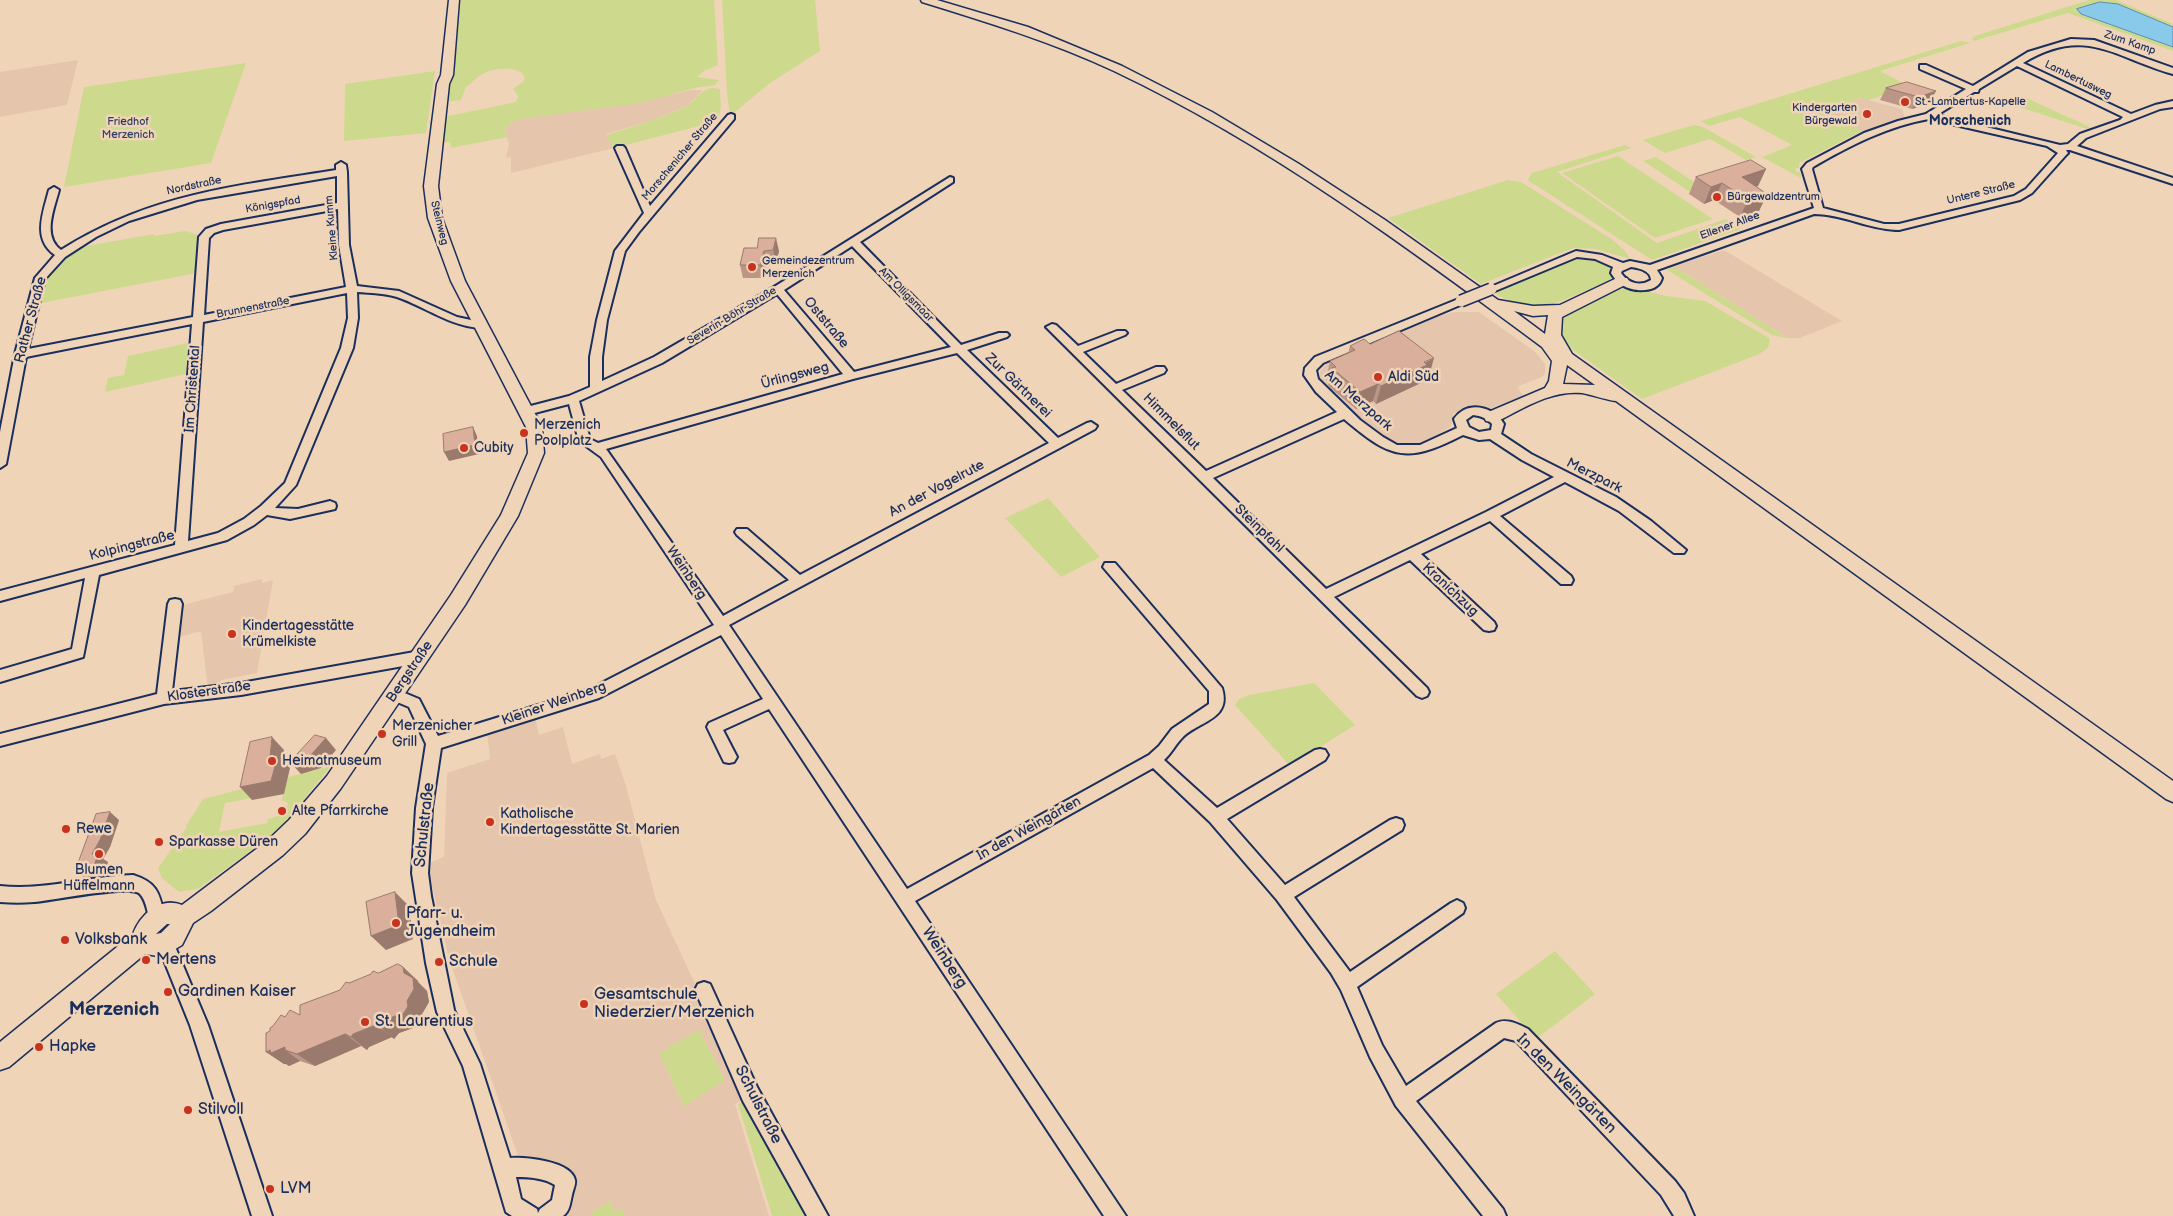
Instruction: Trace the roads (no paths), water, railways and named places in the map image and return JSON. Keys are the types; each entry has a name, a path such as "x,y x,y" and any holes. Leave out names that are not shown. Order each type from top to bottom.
{"main road":[{"name":"Steinweg","path":"454,0 447,75 443,84 433,169 432,204 458,281 534,427"},
{"path":"926,0 1021,29 1134,74 1200,108 1312,177 1489,294 1547,342 1626,400 2173,793"},
{"path":"1569,358 1559,346 1554,335 1555,315 1563,308 1621,274"},
{"path":"1489,294 1502,305 1532,311 1563,308"},
{"path":"1547,342 1560,361 1558,381 1551,390"},
{"path":"1492,417 1551,390 1568,388 1587,389 1626,400"},
{"name":"Bergstraße","path":"395,695 463,592 509,516 536,453 534,427"},
{"path":"0,1058 155,942 178,934 182,922 178,914 174,913 157,917"}],"street":[{"name":"Zum Kamp","path":"2017,63 2045,49 2080,40 2101,45 2173,71"},
{"path":"1929,116 2017,63"},
{"name":"Lambertusweg","path":"2017,63 2130,117"},
{"path":"1923,67 1974,90"},
{"path":"2071,147 2083,136 2124,122 2130,117 2158,107 2173,104"},
{"path":"1819,210 1814,188 1809,181 1807,169 1810,166 1868,136 1919,117 1929,116 2050,144 2059,148 2071,147 2173,181"},
{"name":"Morschenicher Straße","path":"596,388 598,343 617,258 625,243 732,117"},
{"name":"Morschenicher Straße","path":"620,148 649,214"},
{"name":"Untere Straße","path":"1819,210 1890,228 1914,224 1935,216 2017,198 2029,191 2063,153 2059,148"},
{"name":"Kleine Kumm","path":"342,168 344,244 352,289"},
{"name":"Nordstraße","path":"61,255 106,226 164,204 342,168"},
{"name":"Severin-Böhr-Straße","path":"527,411 574,399 658,360 778,289 950,180"},
{"path":"54,190 45,234 50,247 61,255"},
{"name":"Königspfad","path":"210,231 221,227 342,205"},
{"name":"Ellener Allee","path":"1650,269 1807,212 1819,210"},
{"name":"Im Christental","path":"181,549 204,238 210,231"},
{"name":"Am Olligsmaar","path":"853,241 959,348"},
{"path":"1489,294 1576,254 1589,254 1604,258 1621,274 1636,286 1652,286 1657,278 1650,269 1635,264 1621,274"},
{"name":"Rather Straße","path":"0,464 21,354 40,278 61,255"},
{"name":"Brunnenstraße","path":"21,354 352,289 373,289 400,294 466,324 481,325"},
{"name":"Kolpingstraße","path":"0,596 222,537 249,522 266,509 280,496 295,475 338,374 353,318 352,289"},
{"name":"Oststraße","path":"778,289 851,376"},
{"name":"Am Merzpark","path":"1464,430 1420,449 1398,449 1386,446 1375,439 1321,392 1311,381 1311,368 1319,360 1462,301 1489,294"},
{"name":"Himmelsflut","path":"1052,326 1205,478"},
{"path":"1077,350 1121,333"},
{"name":"Ürlingsweg","path":"596,448 1003,335"},
{"name":"Zur Gärtnerei","path":"959,348 1058,444"},
{"name":"Himmelsflut","path":"1116,388 1160,370"},
{"name":"Weinberg","path":"574,399 584,441 605,454 722,625 1116,1216"},
{"path":"1476,411 1492,417 1496,420 1498,428 1492,434 1481,436 1464,430 1460,422 1460,418 1465,413 1476,411"},
{"path":"1205,478 1346,412"},
{"name":"An der Vogelrute","path":"722,625 799,581 1091,426"},
{"name":"Merzpark","path":"1492,434 1521,456 1587,487 1628,510 1680,550"},
{"name":"Kranichzug","path":"1325,595 1491,515 1564,477"},
{"name":"Steinpfahl","path":"1205,478 1422,692"},
{"path":"266,509 274,514 292,516 330,506"},
{"path":"1491,515 1566,580"},
{"path":"742,532 799,581"},
{"name":"Kranichzug","path":"1411,553 1489,626"},
{"name":"In den Weingärten","path":"904,899 1154,760 1164,751 1177,733 1213,710 1217,705 1218,696 1215,688 1110,567"},
{"path":"0,676 78,653 92,572"},
{"path":"164,698 176,604"},
{"name":"Kleiner Weinberg","path":"434,744 594,694 722,625"},
{"name":"Klosterstraße","path":"0,740 164,698 241,689 420,657"},
{"path":"395,695 414,703 434,744"},
{"name":"Bergstraße","path":"180,918 203,904 268,854 297,827 334,782 395,695"},
{"path":"729,756 714,727 772,700"},
{"name":"Schulstraße","path":"434,744 421,841 423,896 446,1012 471,1064 504,1168 513,1205 530,1216"},
{"path":"1216,817 1320,756"},
{"path":"1154,760 1216,817 1283,896 1337,967 1347,984 1376,1051 1403,1099 1496,1216"},
{"path":"1283,896 1396,825"},
{"path":"0,894 34,895 107,884 143,885 148,891 157,917 147,928 199,1025 262,1216"},
{"path":"1347,984 1457,908"},
{"name":"Schulstraße","path":"704,990 750,1094 818,1216"},
{"name":"In den Weingärten","path":"1403,1099 1502,1029 1510,1030 1522,1036 1668,1188 1677,1200 1684,1216"},
{"path":"504,1168 520,1166 546,1170 566,1181 560,1206 547,1216"}],"water":[{"path":"2100,2 2118,4 2173,27 2173,47 2081,14 2077,9"}],"place":[{"name":"St.-Lambertus-Kapelle","path":"1905,102"},
{"name":"Kindergarten Bürgewald","path":"1867,114"},
{"name":"Bürgewaldzentrum","path":"1717,197"},
{"name":"Gemeindezentrum Merzenich","path":"752,267"},
{"name":"Aldi Süd","path":"1378,377"},
{"name":"Merzenich Poolplatz","path":"524,433"},
{"name":"Cubity","path":"464,448"},
{"name":"Kindertagesstätte Krümelkiste","path":"232,634"},
{"name":"Merzenicher Grill","path":"382,734"},
{"name":"Heimatmuseum","path":"272,761"},
{"name":"Alte Pfarrkirche","path":"282,811"},
{"name":"Katholische Kindertagesstätte St. Marien","path":"490,822"},
{"name":"Rewe","path":"66,829"},
{"name":"Sparkasse Düren","path":"159,842"},
{"name":"Blumen Hüffelmann","path":"99,854"},
{"name":"Pfarr- u. Jugendheim","path":"396,923"},
{"name":"Volksbank","path":"65,940"},
{"name":"Mertens","path":"146,960"},
{"name":"Schule","path":"439,962"},
{"name":"Gardinen Kaiser","path":"168,992"},
{"name":"Gesamtschule Niederzier/Merzenich","path":"584,1004"},
{"name":"St. Laurentius","path":"365,1022"},
{"name":"Hapke","path":"39,1047"},
{"name":"Stilvoll","path":"188,1110"},
{"name":"LVM","path":"270,1189"}],"district":[{"name":"Morschenich","path":"1970,121"},
{"name":"Merzenich","path":"114,1010"}],"park label":[{"name":"Friedhof Merzenich","path":"128,128"}]}
